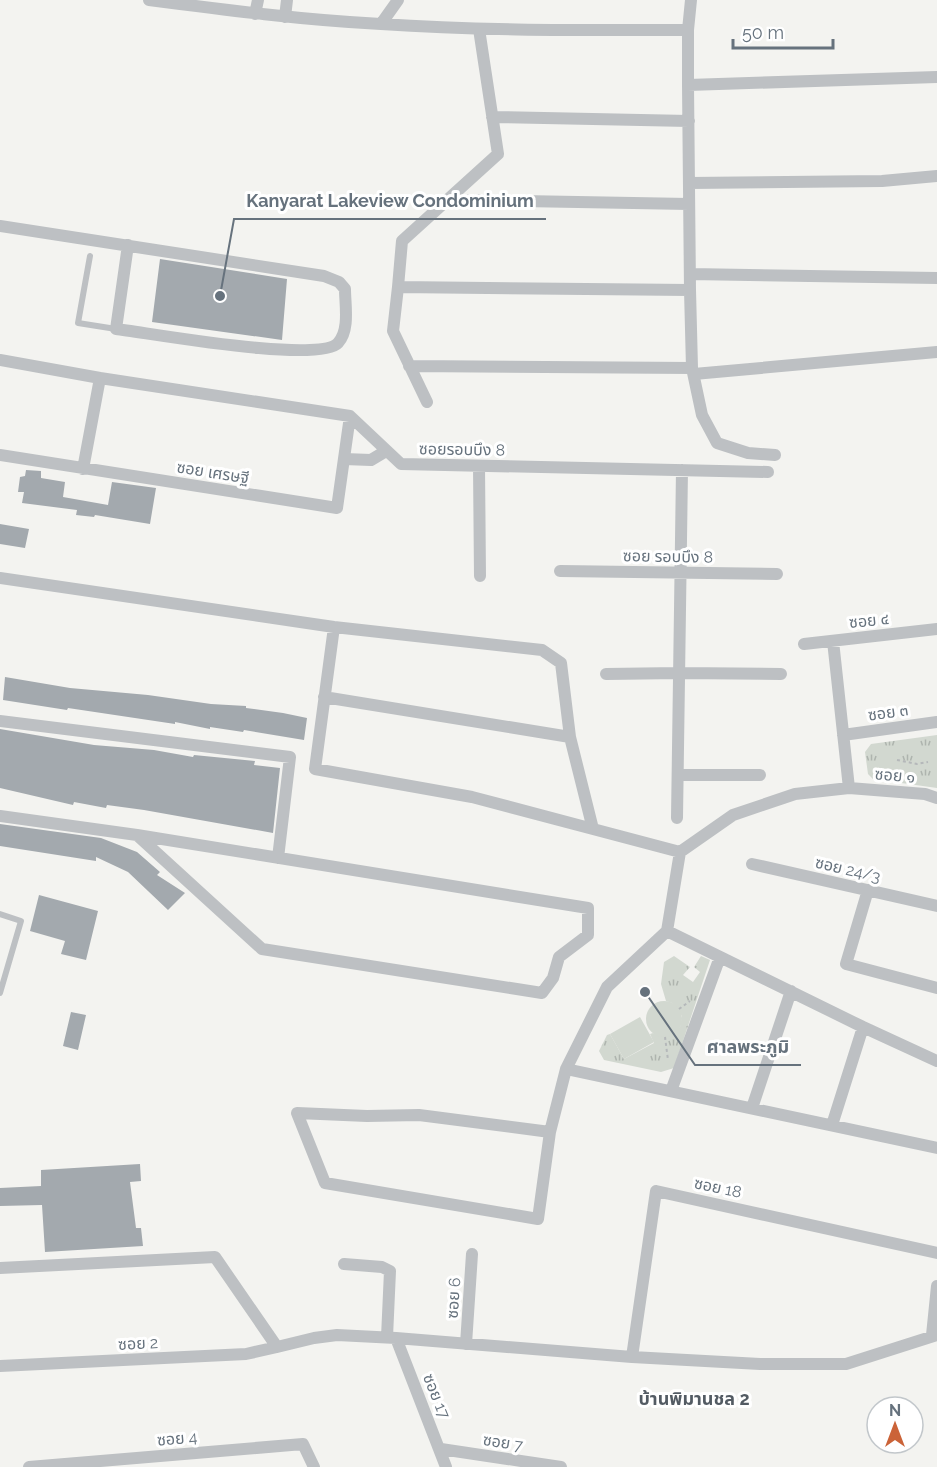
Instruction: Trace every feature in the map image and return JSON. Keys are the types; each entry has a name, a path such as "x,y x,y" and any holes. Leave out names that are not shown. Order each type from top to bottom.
{"street":[{"path":"149,0 255,14 381,24 479,29 688,30"},
{"path":"255,14 258,0"},
{"path":"285,17 287,0"},
{"path":"381,24 398,0"},
{"path":"692,0 688,30 688,85 693,371 702,415 717,443 748,453 775,455"},
{"path":"427,402 393,331 402,241 498,154 479,29"},
{"path":"688,85 937,77"},
{"path":"492,117 689,121"},
{"path":"689,183 882,181 937,176"},
{"path":"470,200 689,204"},
{"path":"0,226 128,245 332,278 345,289 343,335 332,348 305,351 256,348 116,329 128,245"},
{"path":"690,274 937,278"},
{"path":"398,287 690,290"},
{"path":"409,366 693,371 937,352"},
{"path":"0,360 100,378 350,416 344,459 371,460 386,451"},
{"path":"83,469 100,378"},
{"name":"ซอยรอบบึง 8","path":"350,416 400,464 768,472"},
{"name":"ซอย เศรษฐี","path":"0,455 337,508 344,459"},
{"path":"479,466 480,576"},
{"path":"677,818 682,470"},
{"name":"ซอย รอบบึง 8","path":"560,571 777,574"},
{"path":"0,578 334,627 542,650 561,663 570,737 593,829"},
{"path":"334,627 315,769 472,797 680,852 667,931 607,987 566,1069 550,1132 538,1219 325,1183 297,1113 367,1116 419,1115 550,1132"},
{"name":"ซอย ๔","path":"804,644 937,629"},
{"path":"833,641 849,788"},
{"path":"606,674 781,674"},
{"path":"324,697 570,737"},
{"path":"0,722 290,757 278,858"},
{"name":"ซอย ๓","path":"843,735 937,722"},
{"path":"678,775 760,775"},
{"name":"ซอย ๑","path":"680,852 733,815 795,794 849,788 925,794 937,798"},
{"path":"0,816 136,835 588,908 588,935 559,957 554,978 542,993 262,949 136,835"},
{"name":"ซอย 24/3","path":"752,864 937,906"},
{"path":"868,890 846,964 937,988"},
{"path":"667,931 937,1061"},
{"path":"671,1091 720,957"},
{"path":"752,1108 791,991"},
{"path":"832,1125 863,1027"},
{"path":"566,1069 937,1148"},
{"name":"ซอย 18","path":"632,1357 656,1191 937,1253"},
{"name":"ซอย 6","path":"466,1344 472,1254"},
{"path":"0,1268 214,1257 277,1347"},
{"path":"344,1264 382,1267 390,1271 391,1337"},
{"path":"934,1335 937,1286"},
{"name":"ซอย 2","path":"0,1366 246,1354 314,1338 338,1335 391,1337 632,1357 760,1364 846,1364 934,1335"},
{"name":"ซอย 17","path":"391,1337 441,1449 446,1467"},
{"name":"ซอย 4","path":"29,1467 303,1444 314,1467"},
{"name":"ซอย 7","path":"441,1449 561,1467"}],"lane":[{"path":"90,256 78,323 116,329"},
{"path":"0,914 21,921 0,993"}],"path":[{"path":"897,760 917,764 928,762"},
{"path":"679,1009 698,997"},
{"path":"664,1037 669,1069"}],"green space":[{"path":"937,735 937,788 873,779 868,774 865,752 871,744"},
{"path":"674,956 690,967 683,975 693,982 700,972 694,967 701,956 710,960 674,1068 661,1072 604,1060 599,1051 607,1035 610,1034 624,1059 654,1043 650,1034 660,1036 680,1027 682,1016 672,1003 666,1001 661,984 664,962"},
{"path":"664,1001 676,1007 682,1019 676,1031 664,1037 652,1031 646,1019 652,1007"},
{"path":"640,1017 654,1042 624,1059 610,1034"}],"building":[{"path":"160,259 287,279 282,340 152,322"},
{"path":"26,470 41,471 41,478 65,482 63,497 108,505 112,482 156,488 150,524 95,515 94,517 76,515 77,510 22,503 24,492 18,492 20,477 25,476"},
{"path":"0,524 29,529 25,548 0,544"},
{"path":"5,677 70,688 246,706 246,708 307,718 304,740 244,730 243,732 210,727 210,729 175,722 175,724 3,700"},
{"path":"0,729 94,745 154,750 193,757 194,755 255,761 254,765 280,768 273,833 144,810 107,805 106,808 74,802 73,805 0,788"},
{"path":"0,824 101,838 137,852 160,872 157,875 185,893 168,910 128,872 96,857 96,861 0,846"},
{"path":"39,895 98,911 86,960 61,954 65,941 30,931"},
{"path":"71,1012 86,1015 78,1050 63,1046"},
{"path":"140,1164 141,1181 130,1182 136,1228 141,1228 143,1246 45,1252 42,1205 0,1206 0,1188 41,1186 41,1170"}],"place":[{"name":"Kanyarat Lakeview Condominium","path":"220,296"},
{"name":"ศาลพระภูมิ","path":"645,992"}],"district":[{"name":"บ้านพิมานชล 2","path":"694,1399"}]}
